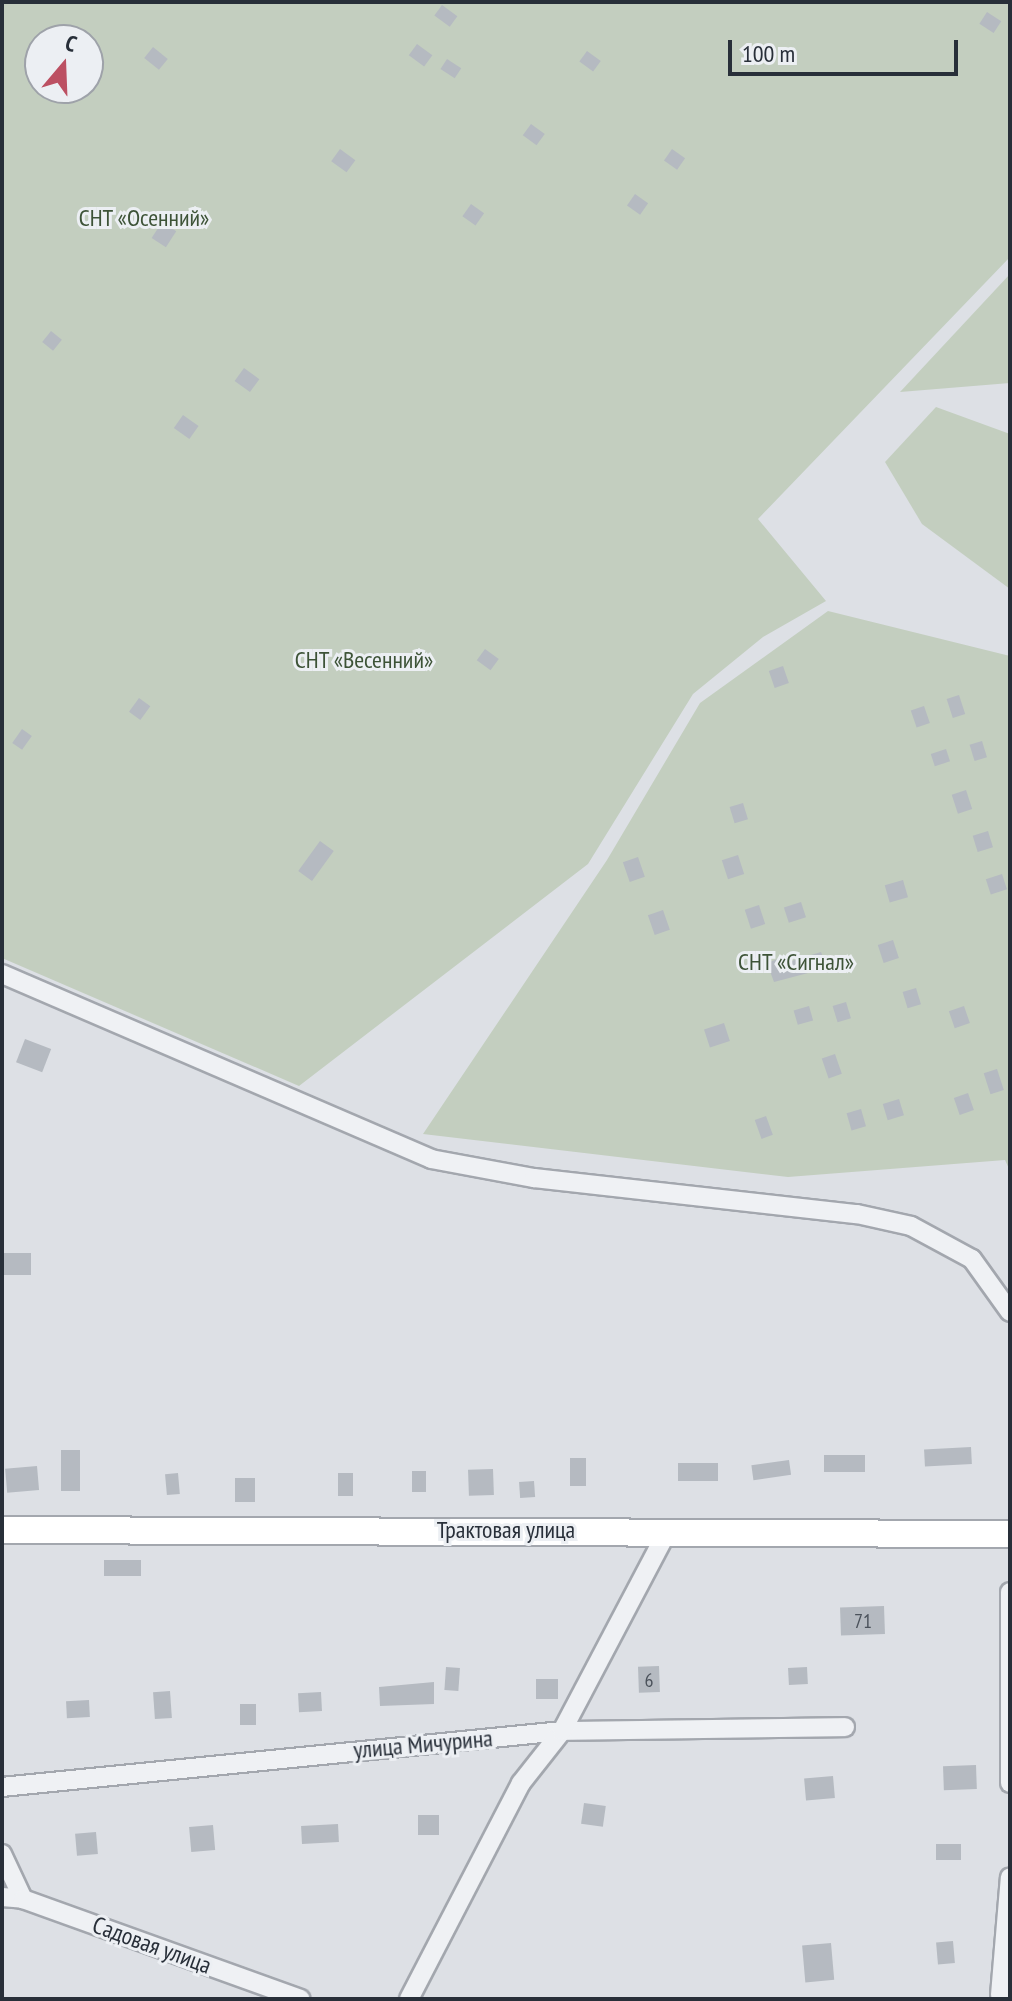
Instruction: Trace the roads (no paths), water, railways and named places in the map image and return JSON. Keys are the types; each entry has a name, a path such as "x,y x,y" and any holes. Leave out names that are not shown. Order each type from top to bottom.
{"main road":[{"name":"Трактовая улица","path":"2,1530 1010,1534"}],"street":[{"path":"2,974 431,1159 534,1178 857,1214 911,1226 972,1259 1010,1312"},
{"path":"409,1999 521,1783 562,1731 667,1532"},
{"path":"1010,1592 1010,1783"},
{"name":"улица Мичурина","path":"2,1787 562,1731 845,1727"},
{"path":"2,1854 23,1899"},
{"path":"1000,1995 1010,1877"},
{"name":"Садовая улица","path":"2,1897 23,1899 301,1999"}],"park label":[{"name":"СНТ «Осенний»","path":"144,218"},
{"name":"СНТ «Весенний»","path":"364,660"},
{"name":"СНТ «Сигнал»","path":"796,962"}]}
